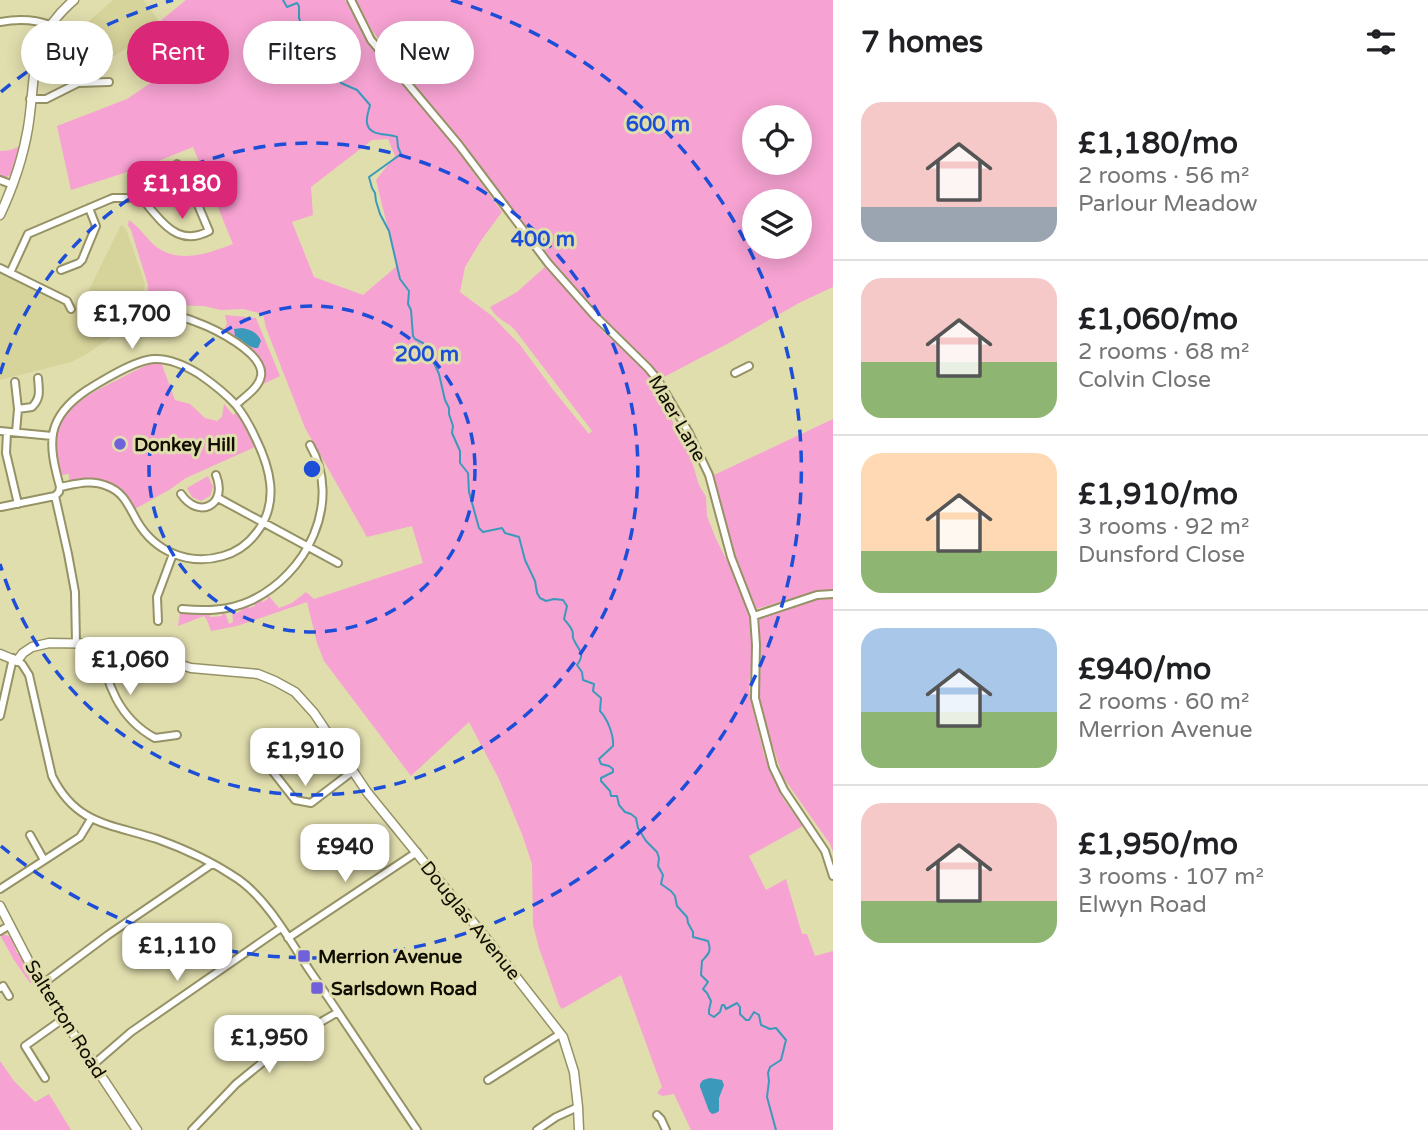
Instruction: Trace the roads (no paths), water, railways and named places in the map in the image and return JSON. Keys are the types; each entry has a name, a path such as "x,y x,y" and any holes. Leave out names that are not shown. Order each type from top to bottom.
{"street":[{"path":"55,21 74,0"},
{"name":"Maer Lane","path":"351,0 371,40 459,145 548,263 594,315 632,350 658,380 688,431 706,468 731,557 754,616 755,698 773,767 784,790 825,851 833,876"},
{"path":"0,22 38,21"},
{"path":"0,215 13,185 28,129 32,84"},
{"path":"30,99 46,99 76,84"},
{"path":"177,164 180,176"},
{"path":"10,273 28,234 113,198 127,199 180,176 187,179 209,231"},
{"path":"0,180 13,185"},
{"path":"140,193 165,226 174,233 197,236 218,227"},
{"path":"61,270 82,260 96,226 89,208"},
{"path":"0,268 66,301 71,309"},
{"path":"169,314 220,332 255,359 261,371 258,384 236,405"},
{"path":"1,507 55,496 60,487 52,436 61,414 75,398 93,387 132,366 152,359 173,362 193,370 236,405 251,428 267,462 272,492 263,523 248,542 230,554 201,560 173,554 160,547 150,538 127,501 109,486 90,482 60,487"},
{"path":"735,373 749,366"},
{"path":"18,409 32,407 36,403 40,396 38,378"},
{"path":"15,382 18,409 16,432"},
{"path":"18,504 6,453 4,431 52,436"},
{"path":"182,609 210,611 251,601 271,589 296,566 309,547 317,526 323,490 320,466 310,445"},
{"path":"181,494 191,505 209,506 218,498 220,488 216,475"},
{"path":"55,496 75,593 76,643"},
{"path":"218,498 338,563"},
{"path":"158,621 157,597 173,554"},
{"path":"754,616 817,595 833,594"},
{"name":"Douglas Avenue","path":"15,659 32,647 49,643 120,646 191,668 258,674 295,692 312,710 387,817 560,1034 574,1072 579,1130"},
{"path":"102,644 110,688 131,719 155,738 177,735"},
{"path":"0,654 22,664 29,675 52,776 75,808 91,819 167,843 197,856 239,880 252,891 288,938 417,1130"},
{"path":"0,716 15,659"},
{"path":"263,759 295,800 311,803 353,771"},
{"path":"0,889 80,837 91,819"},
{"path":"30,835 44,860"},
{"path":"288,938 417,852"},
{"path":"41,985 108,935 212,864"},
{"name":"Salterton Road","path":"0,906 41,985 137,1130"},
{"path":"0,931 10,925"},
{"path":"94,1064 131,1032 281,928"},
{"path":"0,988 3,986 9,996"},
{"path":"192,1130 236,1084 282,1046 338,1012"},
{"path":"45,1078 25,1046 63,1019"},
{"path":"488,1080 560,1034"},
{"path":"537,1130 578,1107"},
{"path":"657,1115 666,1130"}],"water":[{"path":"234,329 251,330 258,336 261,341 258,348 249,346 235,336"},
{"path":"703,1080 722,1080 724,1085 719,1098 719,1111 712,1114 700,1087"}],"waterway":[{"path":"283,0 287,7 297,3 299,6 299,18 307,37 305,45 310,53 310,64 317,80 339,77 341,83 357,90 370,105 367,121 371,131 397,137 401,154 369,177 380,214 389,231 400,279 409,291 408,304 413,336 423,343 423,350 439,374 453,426 452,433 460,451 460,463 468,473 469,492 479,528 483,532 502,528 505,533 519,537 540,598 546,601 563,600 567,606 564,619 572,630 581,653 577,665 583,680 594,684 593,691 601,698 600,711 612,737 613,746 599,759 601,764 609,766 613,772 601,778 601,781 611,796 617,796 619,805 625,812 636,818 638,828 646,841 657,852 658,866 663,875 661,884 675,896 677,906 687,917 693,937 708,941 709,950 702,961 701,975 708,982 703,989 711,1001 709,1014 714,1017 720,1012 722,1005 726,1009 737,1003 740,1014 746,1020 749,1020 754,1012 759,1015 761,1025 770,1029 776,1028 786,1040 781,1060 770,1067 768,1073 767,1097 776,1130"}],"place":[{"name":"Donkey Hill","path":"120,444"},
{"name":"Merrion Avenue","path":"304,956"},
{"name":"Sarlsdown Road","path":"317,988"}]}
